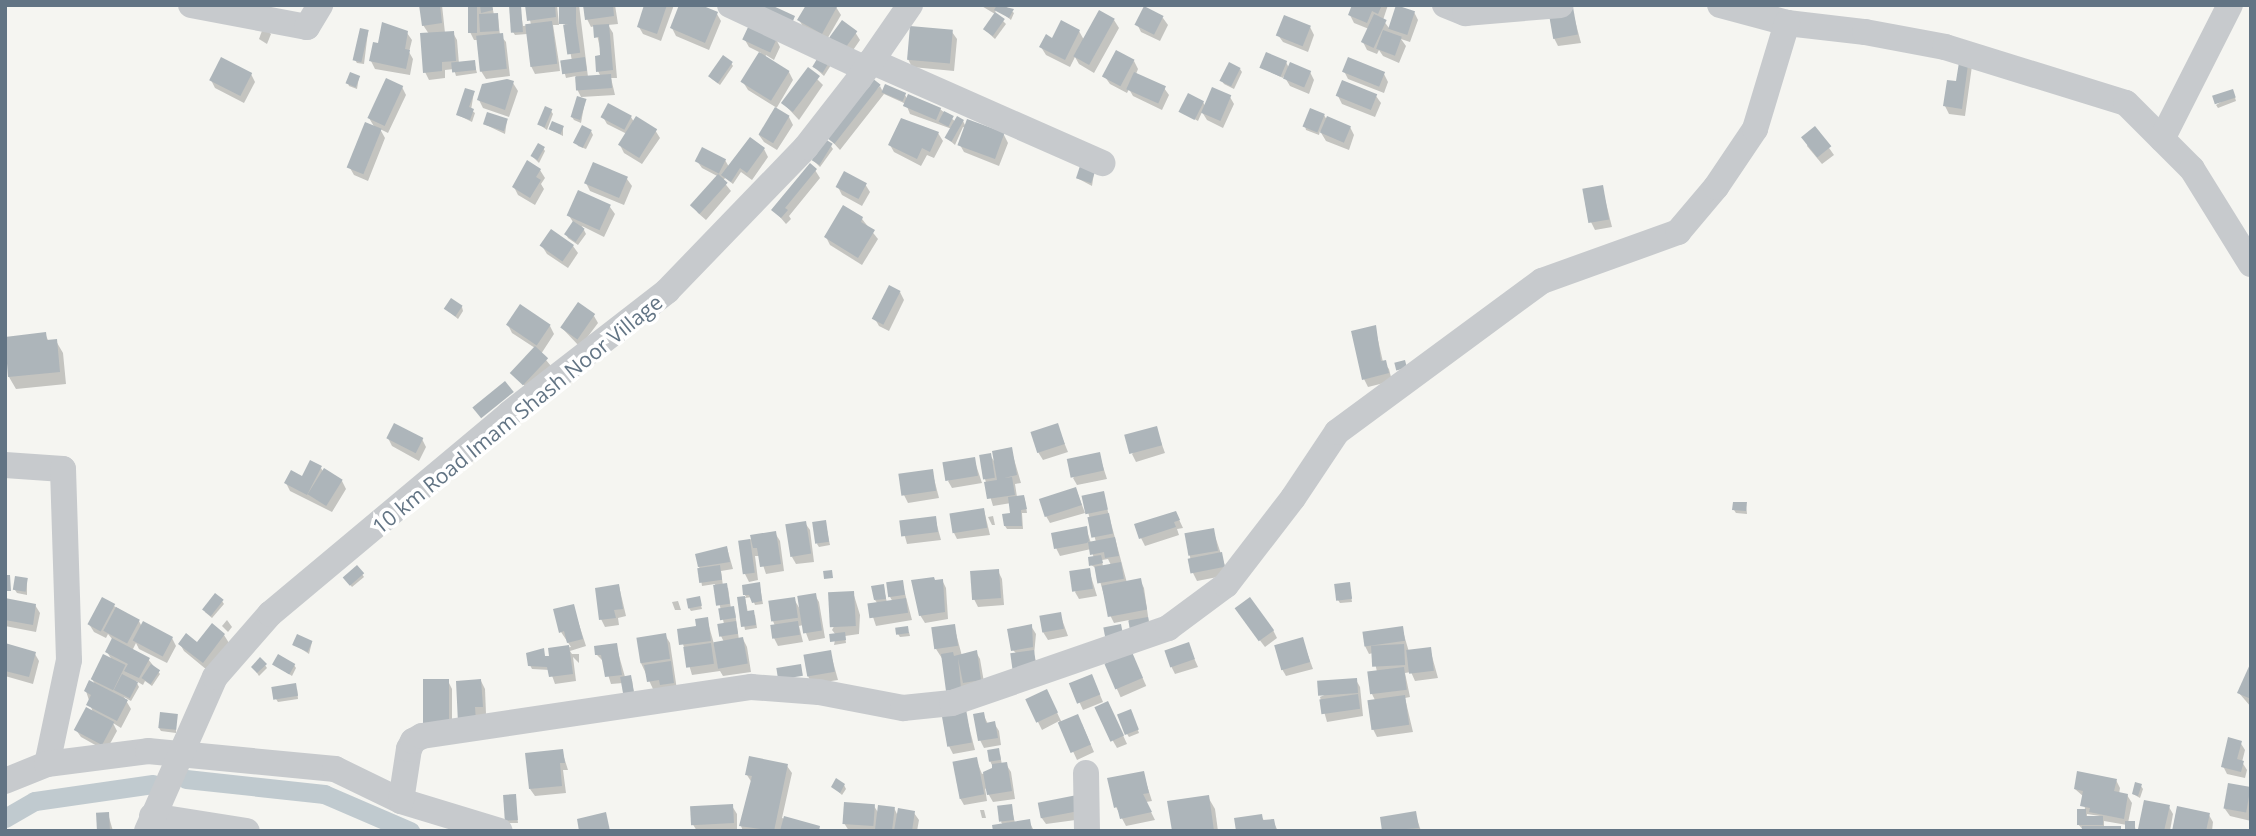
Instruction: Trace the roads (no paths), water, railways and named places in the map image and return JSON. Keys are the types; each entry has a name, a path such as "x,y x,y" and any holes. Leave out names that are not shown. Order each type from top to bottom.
{"street":[{"path":"191,5 307,27 320,5"},
{"path":"730,5 1102,163"},
{"name":"10 km Road Imam Shash Noor Village","path":"149,823 215,677 270,614 510,413 667,291 806,147 910,5"},
{"path":"1445,5 1465,13 1562,5"},
{"path":"1720,5 1787,23 1865,32 1945,47 2126,103 2192,169 2251,264"},
{"path":"2162,139 2230,5"},
{"path":"401,801 409,749 413,740 422,736 751,687 819,692 903,708 952,703 1168,628 1226,585 1293,498 1337,432 1542,281 1678,232 1716,187 1755,129 1787,23"},
{"path":"5,465 63,470 69,660 47,764"},
{"path":"5,781 47,764 148,751 335,769 401,801 500,831"},
{"path":"1086,773 1087,831"},
{"path":"149,823 247,831"}],"waterway":[{"path":"186,779 324,794 410,831"},
{"path":"5,818 35,801 153,784"}]}
